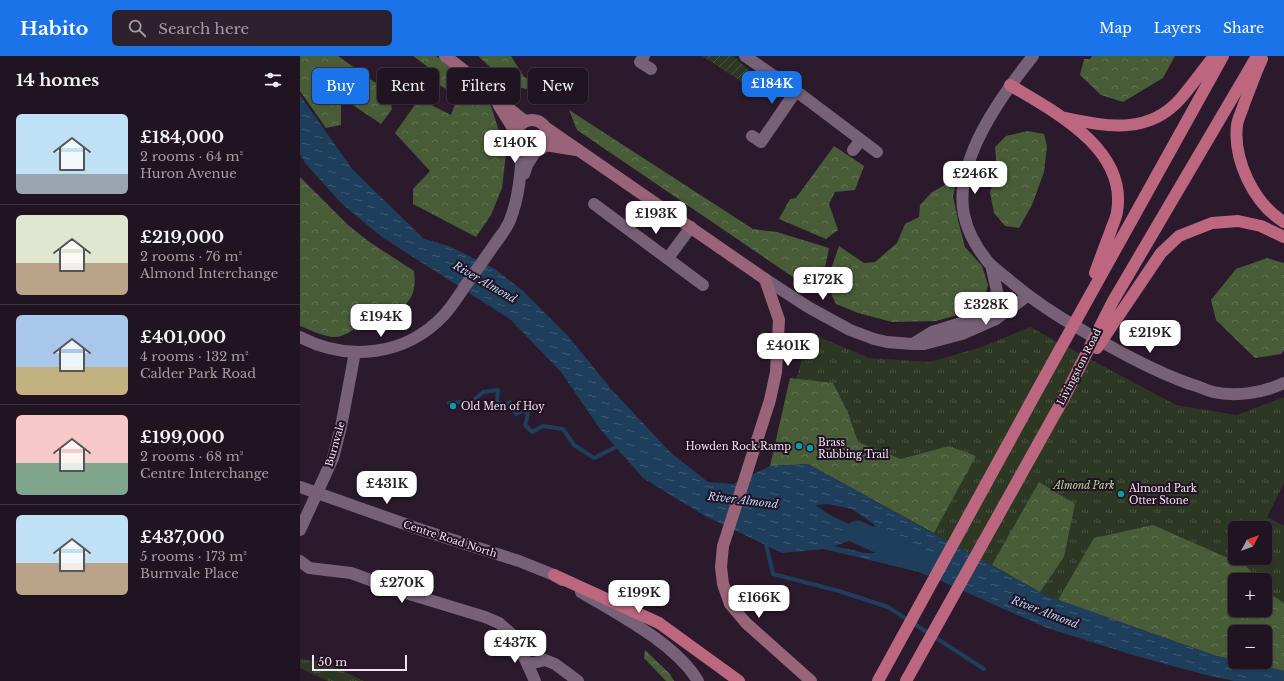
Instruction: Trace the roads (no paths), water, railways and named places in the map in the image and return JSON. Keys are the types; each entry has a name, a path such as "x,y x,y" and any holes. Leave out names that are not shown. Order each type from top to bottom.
{"main road":[{"path":"445,56 460,68"},
{"path":"1064,118 1096,124 1118,126 1140,124 1160,116 1182,98 1214,56"},
{"path":"878,681 1078,317 1092,288 1223,56"},
{"name":"Livingston Road","path":"906,681 1066,394 1113,301 1257,56"},
{"path":"1264,56 1237,124 1238,144 1242,165 1248,182 1259,199 1284,222"},
{"path":"1010,85 1064,118 1099,150 1108,162 1115,179 1118,196 1117,213 1092,288"},
{"path":"497,104 516,133"},
{"path":"503,104 525,121"},
{"path":"580,151 540,149 528,152 518,145 516,133 519,126 525,121 538,121 765,279 779,320 776,372 770,400 723,546 721,567 723,584 730,604 746,623 811,681"},
{"path":"540,149 548,136 545,127"},
{"path":"1066,394 1161,252 1179,236 1212,223 1238,221 1261,226 1284,237"},
{"path":"554,575 659,623 739,681"},
{"path":"913,681 952,598"}],"street":[{"path":"745,56 796,91 877,152"},
{"path":"1033,56 1010,85 988,120 965,175 963,196 964,215 970,233 979,251 991,265 1027,296 1118,351 1169,376 1214,392 1240,395 1261,391 1284,383"},
{"path":"638,58 651,69"},
{"path":"761,142 796,91"},
{"path":"854,150 861,140"},
{"path":"519,188 522,149"},
{"path":"300,336 311,342 333,350 355,352 373,351 394,347 425,332 444,315 505,230 513,213 527,164 540,149"},
{"path":"594,204 703,285"},
{"path":"668,258 691,227"},
{"path":"912,344 932,332 976,318 993,304 997,291 991,265"},
{"path":"765,279 808,307 850,330 874,339 912,344 924,344 962,334 996,319 1027,296"},
{"name":"Burnvale","path":"300,530 333,458 341,427 355,352"},
{"name":"Centre Road North","path":"300,486 422,530 519,561 554,575 658,640 691,670 698,681"},
{"path":"300,561 309,568 351,573 406,593 485,617 499,623 515,637 529,664 535,681"},
{"path":"529,664 545,660 555,664 578,681"}],"water":[{"path":"300,95 353,170 424,239 449,246 495,269 523,291 568,336 612,390 671,453 708,482 733,484 770,466 808,464 1045,595 1216,656 1228,659 1228,669 1272,668 1284,671 1284,681 1234,681 1136,656 1047,628 923,573 824,549 782,553 705,516 643,478 600,429 561,372 511,320 382,237 342,204 305,163 300,154","holes":["827,504 852,509 875,525 871,530 835,518 816,505","849,541 908,548 892,553 865,553 834,546"]}],"waterway":[{"path":"449,403 473,401 483,392 498,390 497,402 505,405 510,402 516,414 524,410 528,414 525,425 532,432 543,426 563,429 574,445 594,458 620,445"},
{"name":"River Almond","path":"857,532 929,564"},
{"path":"766,544 773,574 839,591 888,607 984,669"}],"place":[{"name":"Old Men of Hoy","path":"453,406"},
{"name":"Howden Rock Ramp","path":"799,446"},
{"name":"Brass Rubbing Trail","path":"810,448"},
{"name":"Almond Park Otter Stone","path":"1121,494"}],"park label":[{"name":"Almond Park","path":"1084,485"}]}
